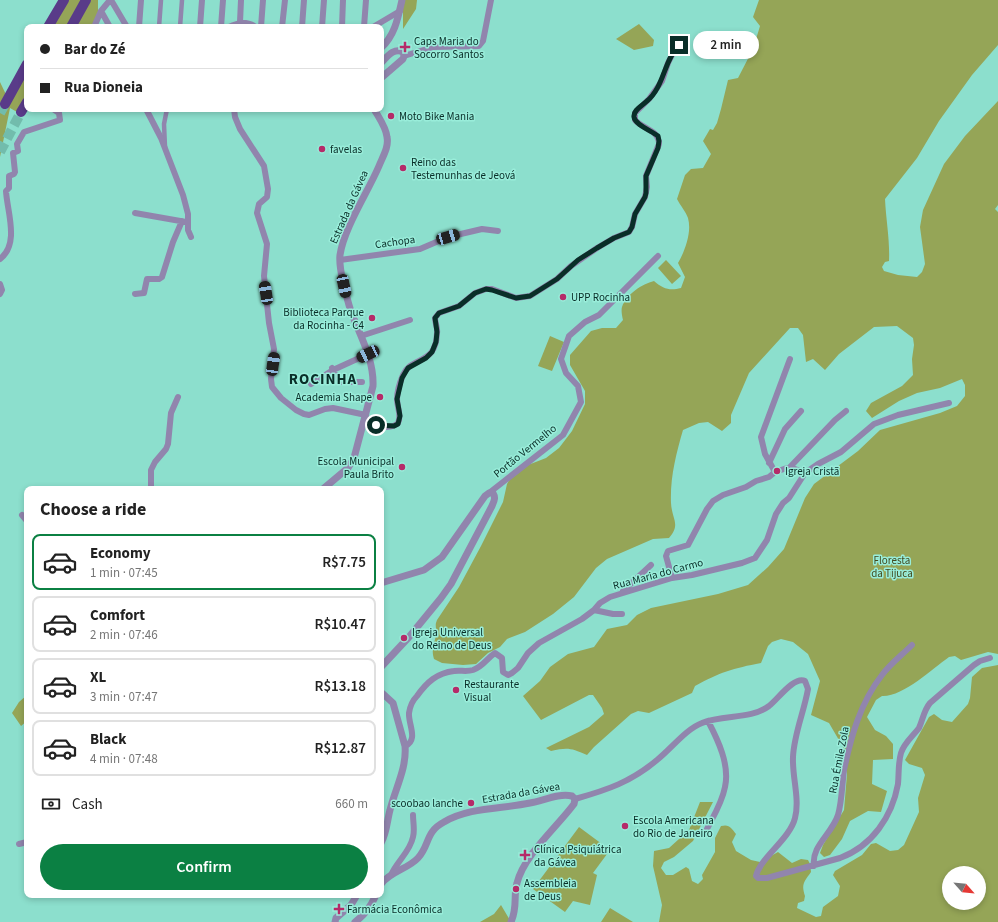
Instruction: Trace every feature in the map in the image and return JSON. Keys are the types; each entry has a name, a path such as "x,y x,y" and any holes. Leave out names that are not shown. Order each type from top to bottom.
{"highway":[{"path":"50,24 64,0"},
{"path":"73,24 86,0"},
{"path":"5,104 24,69"},
{"path":"21,112 24,107"}],"street":[{"path":"95,24 101,11 111,0 125,24"},
{"path":"139,24 141,0"},
{"path":"159,24 161,0"},
{"path":"180,24 182,0"},
{"path":"200,24 202,0"},
{"path":"221,24 223,0"},
{"path":"240,22 241,0"},
{"path":"261,24 263,0"},
{"path":"282,24 285,0"},
{"path":"302,24 304,0"},
{"path":"342,24 343,0"},
{"path":"364,24 366,0"},
{"path":"384,46 393,33 402,0"},
{"path":"384,76 400,63 404,56 433,46 479,46 483,41 491,0"},
{"path":"322,1 322,24"},
{"path":"101,11 108,24"},
{"path":"378,24 400,11"},
{"path":"236,24 240,22 249,24"},
{"path":"235,112 240,129 264,166 268,186 267,196 256,209 267,244 264,276 269,323 274,349 271,379 272,387 281,398 296,410 304,414 309,415 325,409 333,408 365,418 376,425 394,426 398,424 400,416 397,399 402,378 408,368 426,358 432,352 436,342 437,330 435,318 437,314 459,306 475,293 486,289 516,298 530,296 557,279 578,260 614,238 631,230 635,214 645,197 646,176 659,144 656,135 635,120 635,113 650,99 662,81 674,51 682,43"},
{"path":"384,60 395,50 403,52 404,56"},
{"path":"0,259 6,253 10,243 10,218 6,200 6,191 9,188 9,176 15,172 13,153 18,151 17,144 24,132 60,120 59,113 57,112"},
{"path":"135,294 144,293 147,279 159,279 162,277 173,242 188,214 183,195 161,138 148,112"},
{"path":"166,112 164,124 166,152"},
{"name":"Estrada da Gávea","path":"327,486 344,472 351,464 356,453 373,386 371,362 351,313 340,260 342,248 350,227 385,153 387,144 386,131 376,112"},
{"path":"135,213 185,222"},
{"path":"185,222 191,237"},
{"name":"Cachopa","path":"340,260 420,249 448,237 482,229 498,231"},
{"name":"Portão Vermelho","path":"488,493 563,436 580,402 578,386 566,373 561,359 569,336 585,322 599,315 658,256"},
{"path":"0,284 2,290 0,294"},
{"path":"361,336 410,320"},
{"path":"311,384 332,368 368,354"},
{"path":"775,472 765,454 761,438 790,359"},
{"path":"332,368 340,382 362,382"},
{"path":"151,486 152,468 169,441 171,413 178,397"},
{"name":"Rua Maria do Carmo","path":"405,746 410,744 412,739 410,719 411,706 418,694 432,678 441,674 455,671 471,671 484,664 495,653 502,658 503,672 508,675 518,668 528,653 539,643 582,619 605,599 620,593 672,578 692,575 755,558 767,540 776,514 806,473 818,464 841,452 874,424 898,416 949,403"},
{"path":"769,463 786,429 801,411"},
{"path":"672,578 666,556 668,551 688,545 707,509 713,501 723,495 769,477 775,472 790,467 835,420 846,411"},
{"path":"790,467 806,473"},
{"path":"384,582 424,570 442,557 488,493 493,493 495,496 492,506 451,584 425,619 384,664"},
{"path":"620,593 651,565"},
{"path":"594,610 613,614 622,614"},
{"name":"Rua Émile Zola","path":"814,866 814,855 834,825 838,815 850,743 858,716 870,693 882,675 912,645"},
{"path":"575,799 606,790 638,774 656,761 694,727 708,721 725,717 747,715 763,710 771,705 792,684 802,680 805,681 808,689 794,744 795,818 792,828 760,868 756,876 762,879 767,878 814,866 851,854 876,834 887,815 896,792 901,753 918,729 926,708 936,697 974,665 980,661 990,658"},
{"path":"384,695 393,703 406,753 403,768 389,812 384,836"},
{"path":"706,830 721,800 726,778 719,744 708,721"},
{"name":"Estrada da Gávea","path":"384,881 391,875 418,859 430,833 435,828 454,817 470,812 569,796 575,799 572,807 524,865 517,883 516,910 511,922"},
{"path":"391,875 412,841 414,826 413,815"},
{"path":"19,844 24,843"},
{"path":"335,922 336,918 350,905 355,898"},
{"path":"355,922 363,917 374,898"}],"green space":[{"path":"68,0 81,0 68,24 55,24"},
{"path":"91,0 98,0 98,16 94,24 78,24"},
{"path":"405,0 417,0 416,9 403,29 403,8"},
{"name":"Floresta da Tijuca","path":"759,0 998,0 998,45 972,75 939,121 917,158 885,199 889,261 885,262 882,267 884,271 898,275 917,277 922,272 925,264 920,227 923,210 944,164 965,136 998,101 998,205 995,209 998,212 998,654 988,652 961,660 955,656 949,657 908,687 899,692 882,696 876,700 867,717 875,730 886,736 893,744 893,759 873,760 872,784 887,791 881,812 868,811 850,821 842,839 830,855 824,857 820,853 823,845 844,810 847,774 843,747 829,723 811,715 820,681 808,654 793,642 781,639 772,642 768,646 761,663 719,674 695,686 692,693 649,713 638,711 631,714 587,755 569,749 551,751 546,748 589,727 604,714 602,708 593,695 589,695 541,720 523,696 540,681 550,667 568,654 594,647 607,629 627,625 637,615 651,608 718,594 748,585 768,567 784,549 805,498 814,484 858,451 880,430 940,413 957,406 965,396 965,385 962,379 940,388 917,393 899,401 872,418 866,411 871,403 902,386 913,375 913,338 897,326 874,327 839,354 825,370 813,359 806,362 803,335 798,328 790,328 749,373 731,415 731,423 722,431 708,422 699,423 683,430 676,457 671,494 675,529 669,538 653,539 607,559 596,568 574,597 553,614 525,632 507,639 500,647 488,653 476,664 463,665 442,663 434,659 433,654 437,620 459,587 481,546 503,502 507,484 512,475 528,465 546,458 559,448 572,431 585,404 585,391 570,365 570,355 591,331 602,328 616,328 623,320 622,307 624,302 640,287 654,281 667,289 681,288 685,277 678,263 687,241 689,223 687,216 677,199 685,175 691,169 703,168 711,154 703,141 710,129 713,130 717,123 728,80 738,78 753,49 760,26 753,17"},
{"path":"639,24 654,40 653,46 634,50 616,39"},
{"path":"24,77 24,100 17,112 10,108 0,157 0,82 10,103"},
{"path":"666,260 681,276 672,284 658,268"},
{"path":"550,336 564,342 552,371 538,366"},
{"path":"998,665 998,922 659,922 662,905 653,866 654,851 669,848 689,830 700,802 713,802 693,841 674,857 664,862 661,868 666,875 673,875 686,867 689,869 692,881 698,884 703,879 702,875 715,852 715,838 721,826 728,826 736,834 732,842 736,851 751,860 760,862 778,852 792,863 801,859 808,860 811,872 804,883 804,901 798,903 797,908 816,917 821,916 823,907 838,896 840,886 833,875 835,871 862,855 871,844 876,843 890,851 898,850 904,845 919,812 918,798 925,775 922,768 909,764 905,760 929,717 934,714 942,720 952,722 968,704 972,677 982,668"},
{"path":"24,698 24,724 21,726 12,713 19,702"},
{"path":"579,827 610,850 593,873 597,875 590,905 573,901 565,912 533,889"},
{"path":"501,905 511,922 480,922 494,914"},
{"path":"610,908 633,922 601,922"}],"tunnel":[{"path":"0,113 5,104"},
{"path":"0,152 21,112"}],"place":[{"name":"Caps Maria do Socorro Santos","path":"405,47"},
{"name":"Moto Bike Mania","path":"391,116"},
{"name":"favelas","path":"322,149"},
{"name":"Reino das Testemunhas de Jeová","path":"403,168"},
{"name":"UPP Rocinha","path":"563,297"},
{"name":"Biblioteca Parque da Rocinha - C4","path":"372,318"},
{"name":"Academia Shape","path":"380,397"},
{"name":"Escola Municipal Paula Brito","path":"402,467"},
{"name":"Igreja Cristã","path":"777,471"},
{"name":"Igreja Universal do Reino de Deus","path":"404,638"},
{"name":"Restaurante Visual","path":"456,690"},
{"name":"scoobao lanche","path":"471,803"},
{"name":"Escola Americana do Rio de Janeiro","path":"625,826"},
{"name":"Clínica Psiquiátrica da Gávea","path":"525,855"},
{"name":"Assembleia de Deus","path":"516,889"},
{"name":"Farmácia Econômica","path":"339,909"}],"district":[{"name":"ROCINHA","path":"323,379"}],"route":[{"path":"376,425 396,426 398,424 400,416 397,399 403,374 408,368 426,358 432,352 436,342 437,330 435,318 437,314 459,306 475,293 486,289 496,291 512,298 530,296 557,279 578,260 614,238 631,230 635,214 645,197 646,176 659,144 658,136 638,124 634,118 634,115 636,110 650,99 662,81 668,63 679,45"}]}
